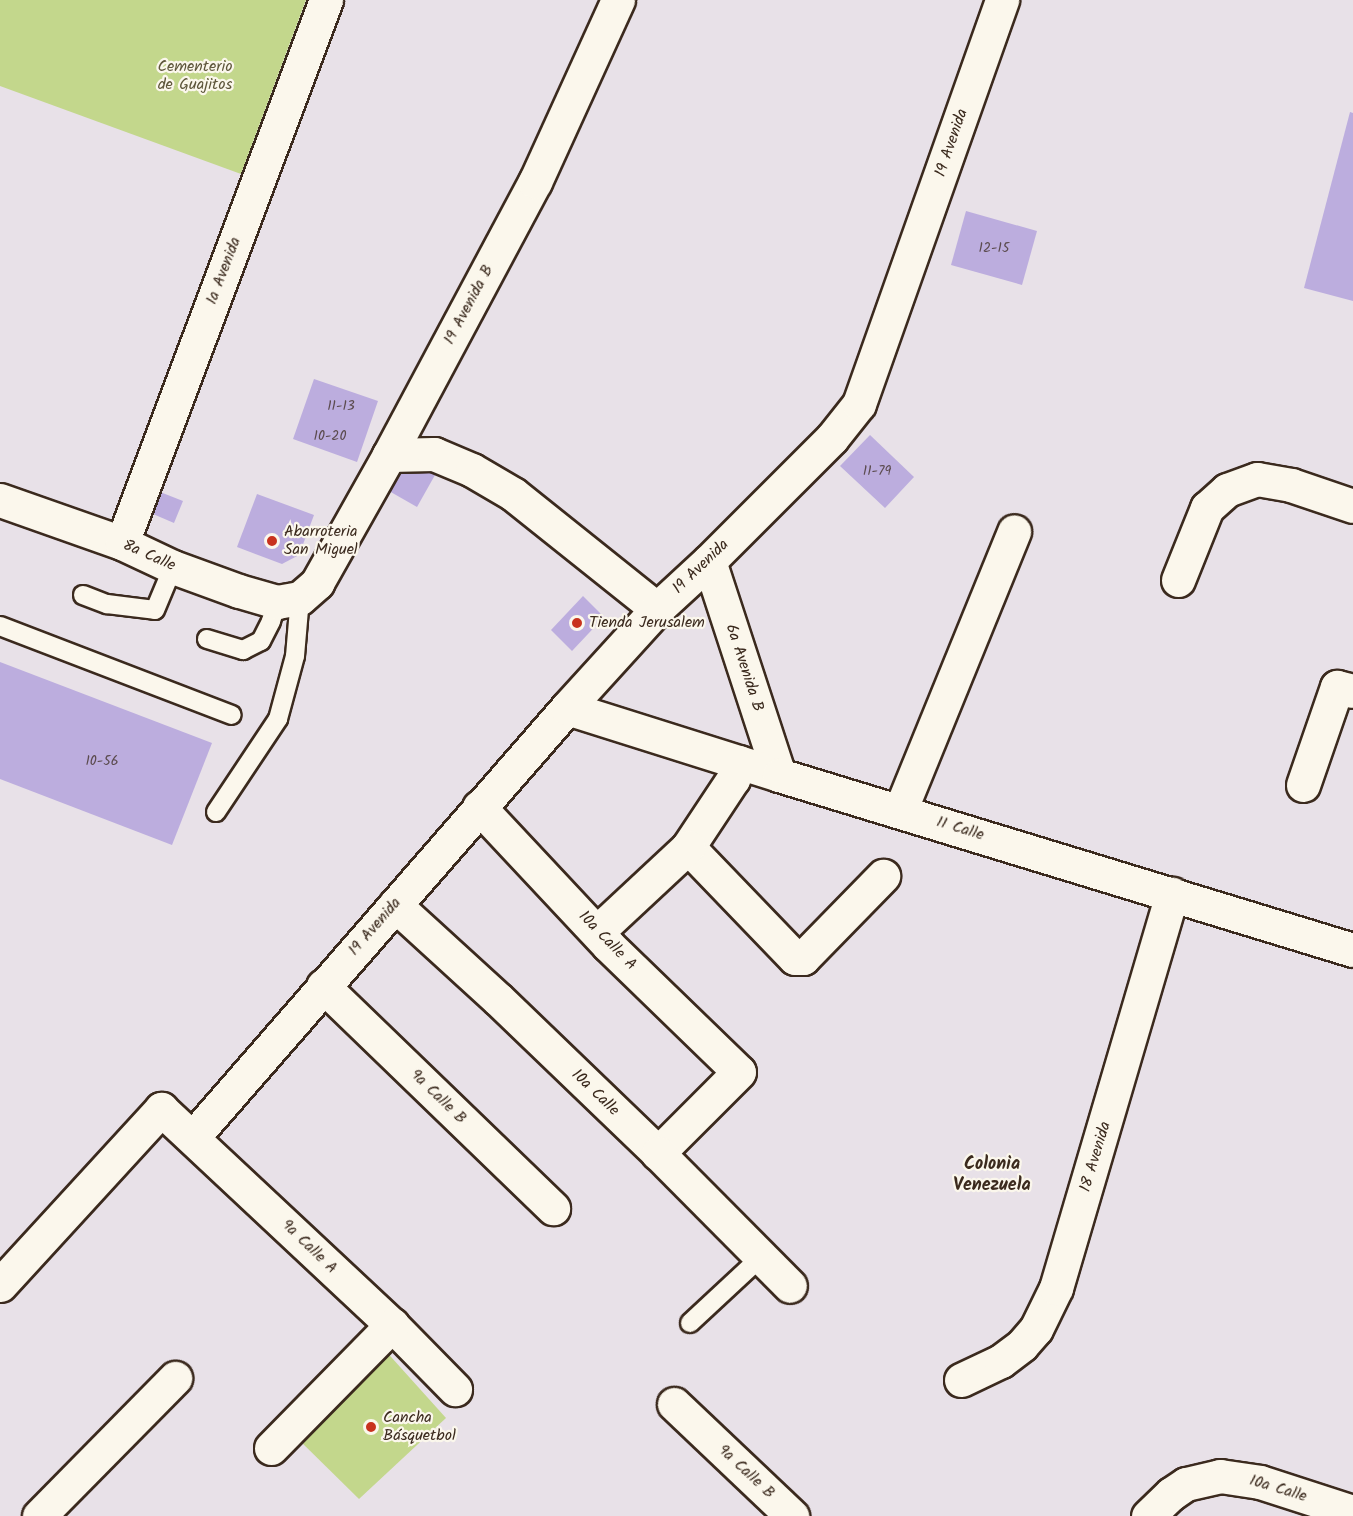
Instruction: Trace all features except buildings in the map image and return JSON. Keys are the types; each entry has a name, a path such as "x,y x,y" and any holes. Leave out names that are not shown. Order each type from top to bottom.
{"street":[{"name":"1a Avenida","path":"122,543 326,0"},
{"name":"19 Avenida B","path":"289,600 317,583 389,455 535,182 618,0"},
{"name":"19 Avenida","path":"193,1137 478,807 567,708 657,609 709,561 832,438 859,404 1002,0"},
{"path":"389,455 434,454 472,470 513,494 657,609"},
{"path":"1178,580 1207,508 1227,490 1257,479 1291,485 1353,506"},
{"name":"8a Calle","path":"0,500 122,543 173,567 239,591 289,600"},
{"path":"900,811 1014,531"},
{"name":"6a Avenida B","path":"709,561 779,775"},
{"path":"1303,784 1337,687 1353,691"},
{"name":"11 Calle","path":"567,708 1353,950"},
{"path":"597,932 688,847 733,779 739,762"},
{"name":"10a Calle A","path":"478,807 597,932 739,1072 658,1154"},
{"path":"688,847 799,959 883,876"},
{"name":"18 Avenida","path":"961,1380 1001,1361 1022,1345 1036,1329 1056,1288 1159,945 1172,894"},
{"name":"10a Calle","path":"395,905 498,999 790,1286"},
{"name":"9a Calle B","path":"323,986 553,1208"},
{"name":"9a Calle A","path":"0,1286 161,1108 392,1325 455,1389"},
{"path":"271,1448 392,1325"},
{"path":"39,1516 175,1378"},
{"name":"9a Calle B","path":"674,1404 792,1516"},
{"name":"10a Calle","path":"1148,1516 1171,1494 1202,1478 1237,1477 1260,1482 1353,1512"}],"lane":[{"path":"83,595 107,604 155,610 173,567"},
{"path":"207,639 243,650 261,641 272,621 289,600"},
{"path":"216,812 278,719 295,656 289,600"},
{"path":"0,626 232,715"},
{"path":"690,1323 762,1256"}],"green space":[{"name":"Cementerio de Guajitos","path":"0,0 306,0 241,174 0,86"},
{"name":"Cancha Básquetbol","path":"383,1348 446,1418 359,1499 296,1437"}],"place":[{"name":"Abarroteria San Miguel","path":"272,541"},
{"name":"Tienda Jerusalem","path":"577,623"},
{"name":"Cancha Básquetbol","path":"371,1427"}],"district":[{"name":"Colonia Venezuela","path":"992,1176"}]}
